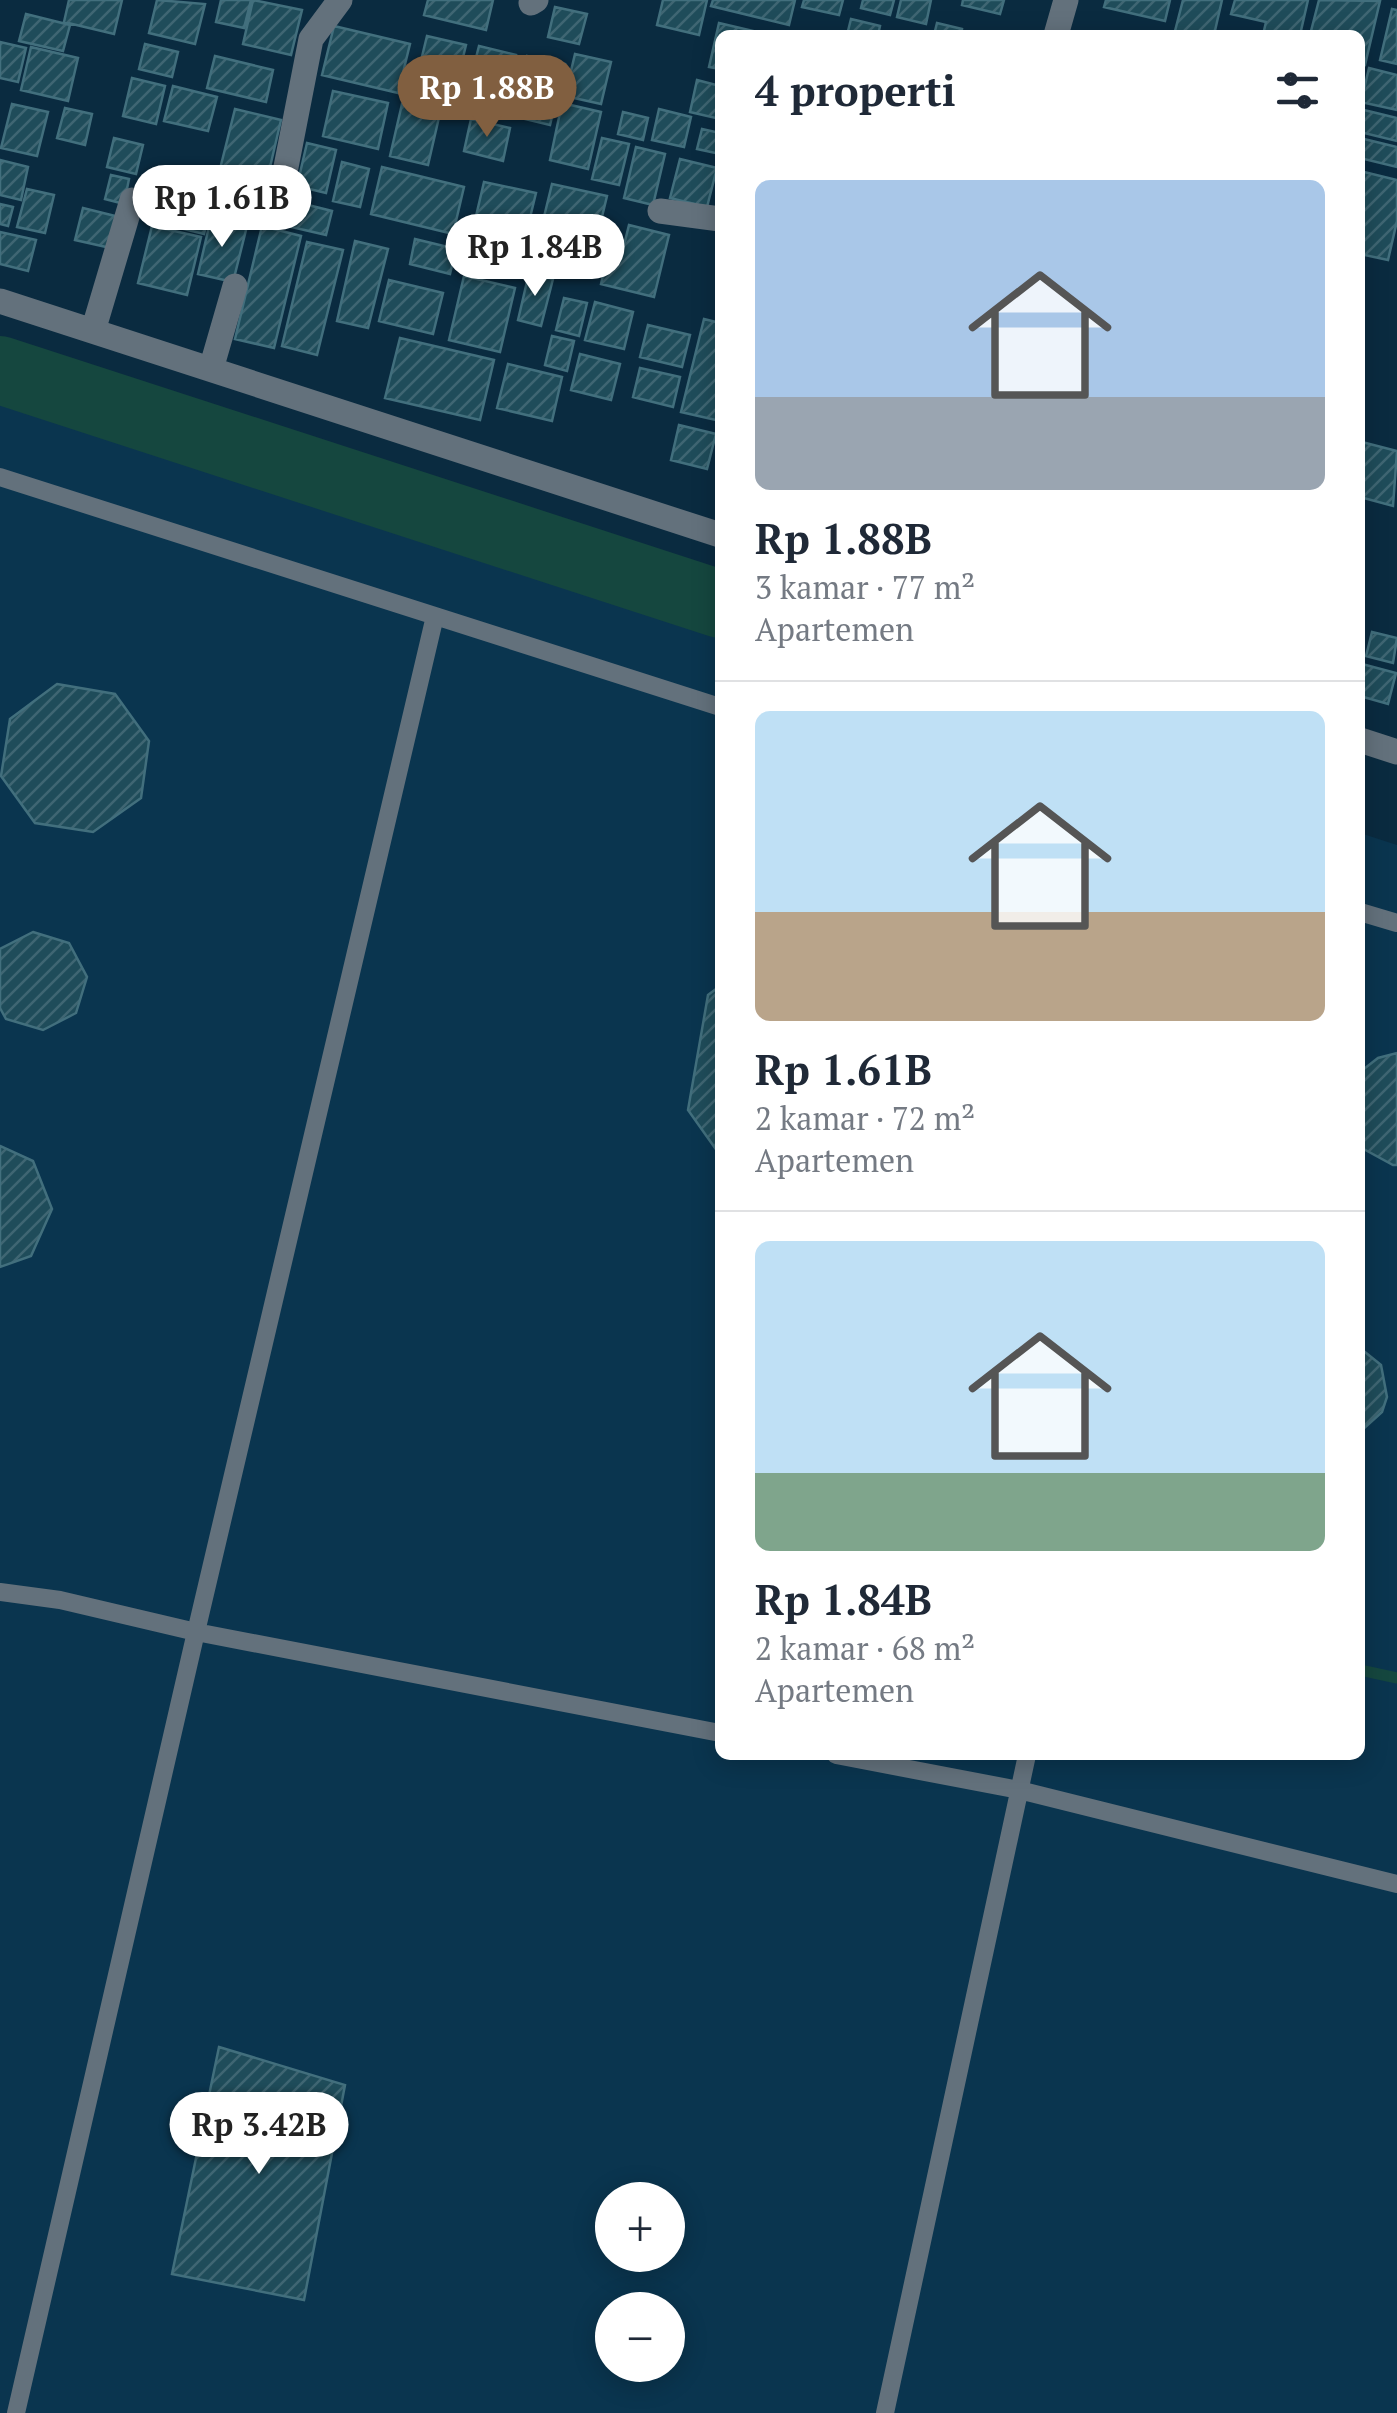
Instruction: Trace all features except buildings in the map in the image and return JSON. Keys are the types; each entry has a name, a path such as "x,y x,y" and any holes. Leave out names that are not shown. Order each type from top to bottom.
{"street":[{"path":"286,168 312,39 340,0"},
{"path":"1057,30 1066,0"},
{"path":"93,331 132,200"},
{"path":"660,211 715,217"},
{"path":"211,369 235,286"},
{"path":"0,301 715,532"},
{"path":"1365,742 1397,752"}],"lane":[{"path":"0,477 715,705"},
{"path":"16,2413 435,616"},
{"path":"1365,914 1397,924"},
{"path":"0,1592 60,1600 196,1632 715,1732"},
{"path":"862,1760 1019,1790 1397,1884"},
{"path":"885,2413 1026,1760"}],"shaded area":[{"path":"0,383 715,627 715,1760 1365,1760 1365,835 1397,845 1397,2413 0,2413"}],"waterway":[{"path":"0,370 715,602"},
{"path":"1365,1671 1397,1678"}]}
